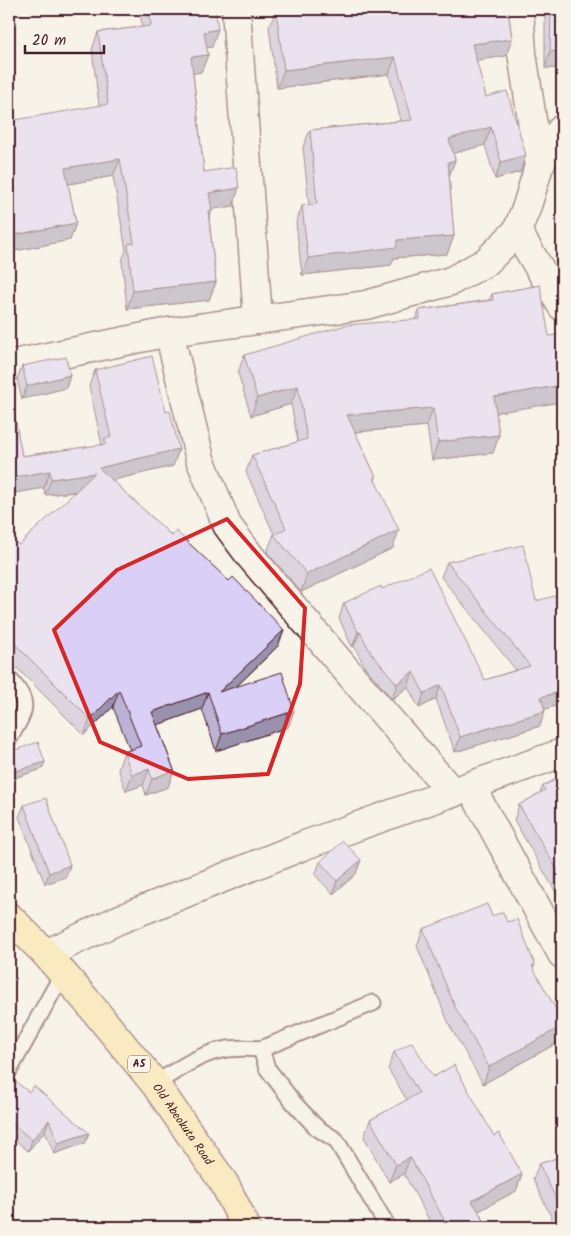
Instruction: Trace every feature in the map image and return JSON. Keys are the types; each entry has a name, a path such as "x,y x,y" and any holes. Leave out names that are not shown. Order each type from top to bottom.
{"highway":[{"name":"Old Abeokuta Road","path":"9,918 54,964 155,1084 224,1183 244,1226"}],"street":[{"path":"236,9 258,320"},
{"path":"519,9 522,53 539,166"},
{"path":"9,365 169,332 366,305 451,281 486,262 516,231 527,206 539,166 554,138 562,128"},
{"path":"516,231 562,306"},
{"path":"169,332 200,459 228,525 250,556 354,679 462,790 562,954"},
{"path":"54,964 118,920 305,845 562,754"}],"lane":[{"path":"9,679 23,696 25,708 9,739"},
{"path":"9,1071 54,964"},
{"path":"155,1084 190,1062 221,1050 261,1049 373,1003"},
{"path":"261,1049 267,1068 293,1102 316,1128 336,1140 388,1227"}],"highlighted area":[{"path":"227,519 305,608 300,684 268,774 188,779 100,742 54,630 117,570"}],"building":[{"path":"149,9 215,9 218,29 204,32 208,55 191,57 204,172 236,167 239,188 209,193 212,211 208,211 216,282 133,291 128,244 134,243 120,159 65,168 76,223 9,236 9,121 108,104 98,32 151,26"},
{"path":"508,9 512,39 472,44 486,97 507,91 526,155 501,162 491,127 449,139 455,160 448,162 454,236 397,240 397,247 308,258 302,206 317,204 310,130 412,120 395,57 284,70 276,10"},
{"path":"551,9 562,9 562,52 550,51"},
{"path":"540,285 549,336 561,334 562,385 494,397 499,435 438,442 433,408 347,415 399,530 307,574 274,535 286,528 252,455 307,439 298,386 257,398 244,355 346,325 420,319 419,310 493,300 492,294"},
{"path":"152,356 166,412 170,411 179,449 99,468 172,536 176,531 229,581 233,577 284,630 219,692 282,672 294,711 222,734 208,692 152,712 174,770 152,779 149,769 132,775 124,752 141,746 119,690 90,719 9,638 9,536 19,545 95,473 51,479 50,471 9,478 9,391 22,456 106,444 104,439 111,437 95,370"},
{"path":"66,357 70,375 27,386 22,366"},
{"path":"523,545 536,601 562,594 562,691 541,697 545,711 460,737 441,685 424,693 413,672 397,684 371,653 344,603 381,586 382,589 429,568 485,680 530,666 447,562"},
{"path":"38,742 45,762 16,771 10,752"},
{"path":"562,776 562,878 519,805 545,790 543,786"},
{"path":"46,798 70,865 49,873 24,805"},
{"path":"343,841 361,860 337,881 320,862"},
{"path":"487,904 492,916 503,912 507,922 517,919 535,965 532,966 562,1020 562,1026 489,1067 455,1007 423,929"},
{"path":"412,1042 433,1077 454,1065 494,1136 499,1133 522,1174 472,1201 488,1227 448,1227 410,1157 396,1165 370,1120 419,1093 394,1052"},
{"path":"16,1082 29,1092 34,1086 89,1133 58,1143 49,1120 32,1140 9,1121 9,1092"},
{"path":"562,1156 562,1215 539,1164"}]}
